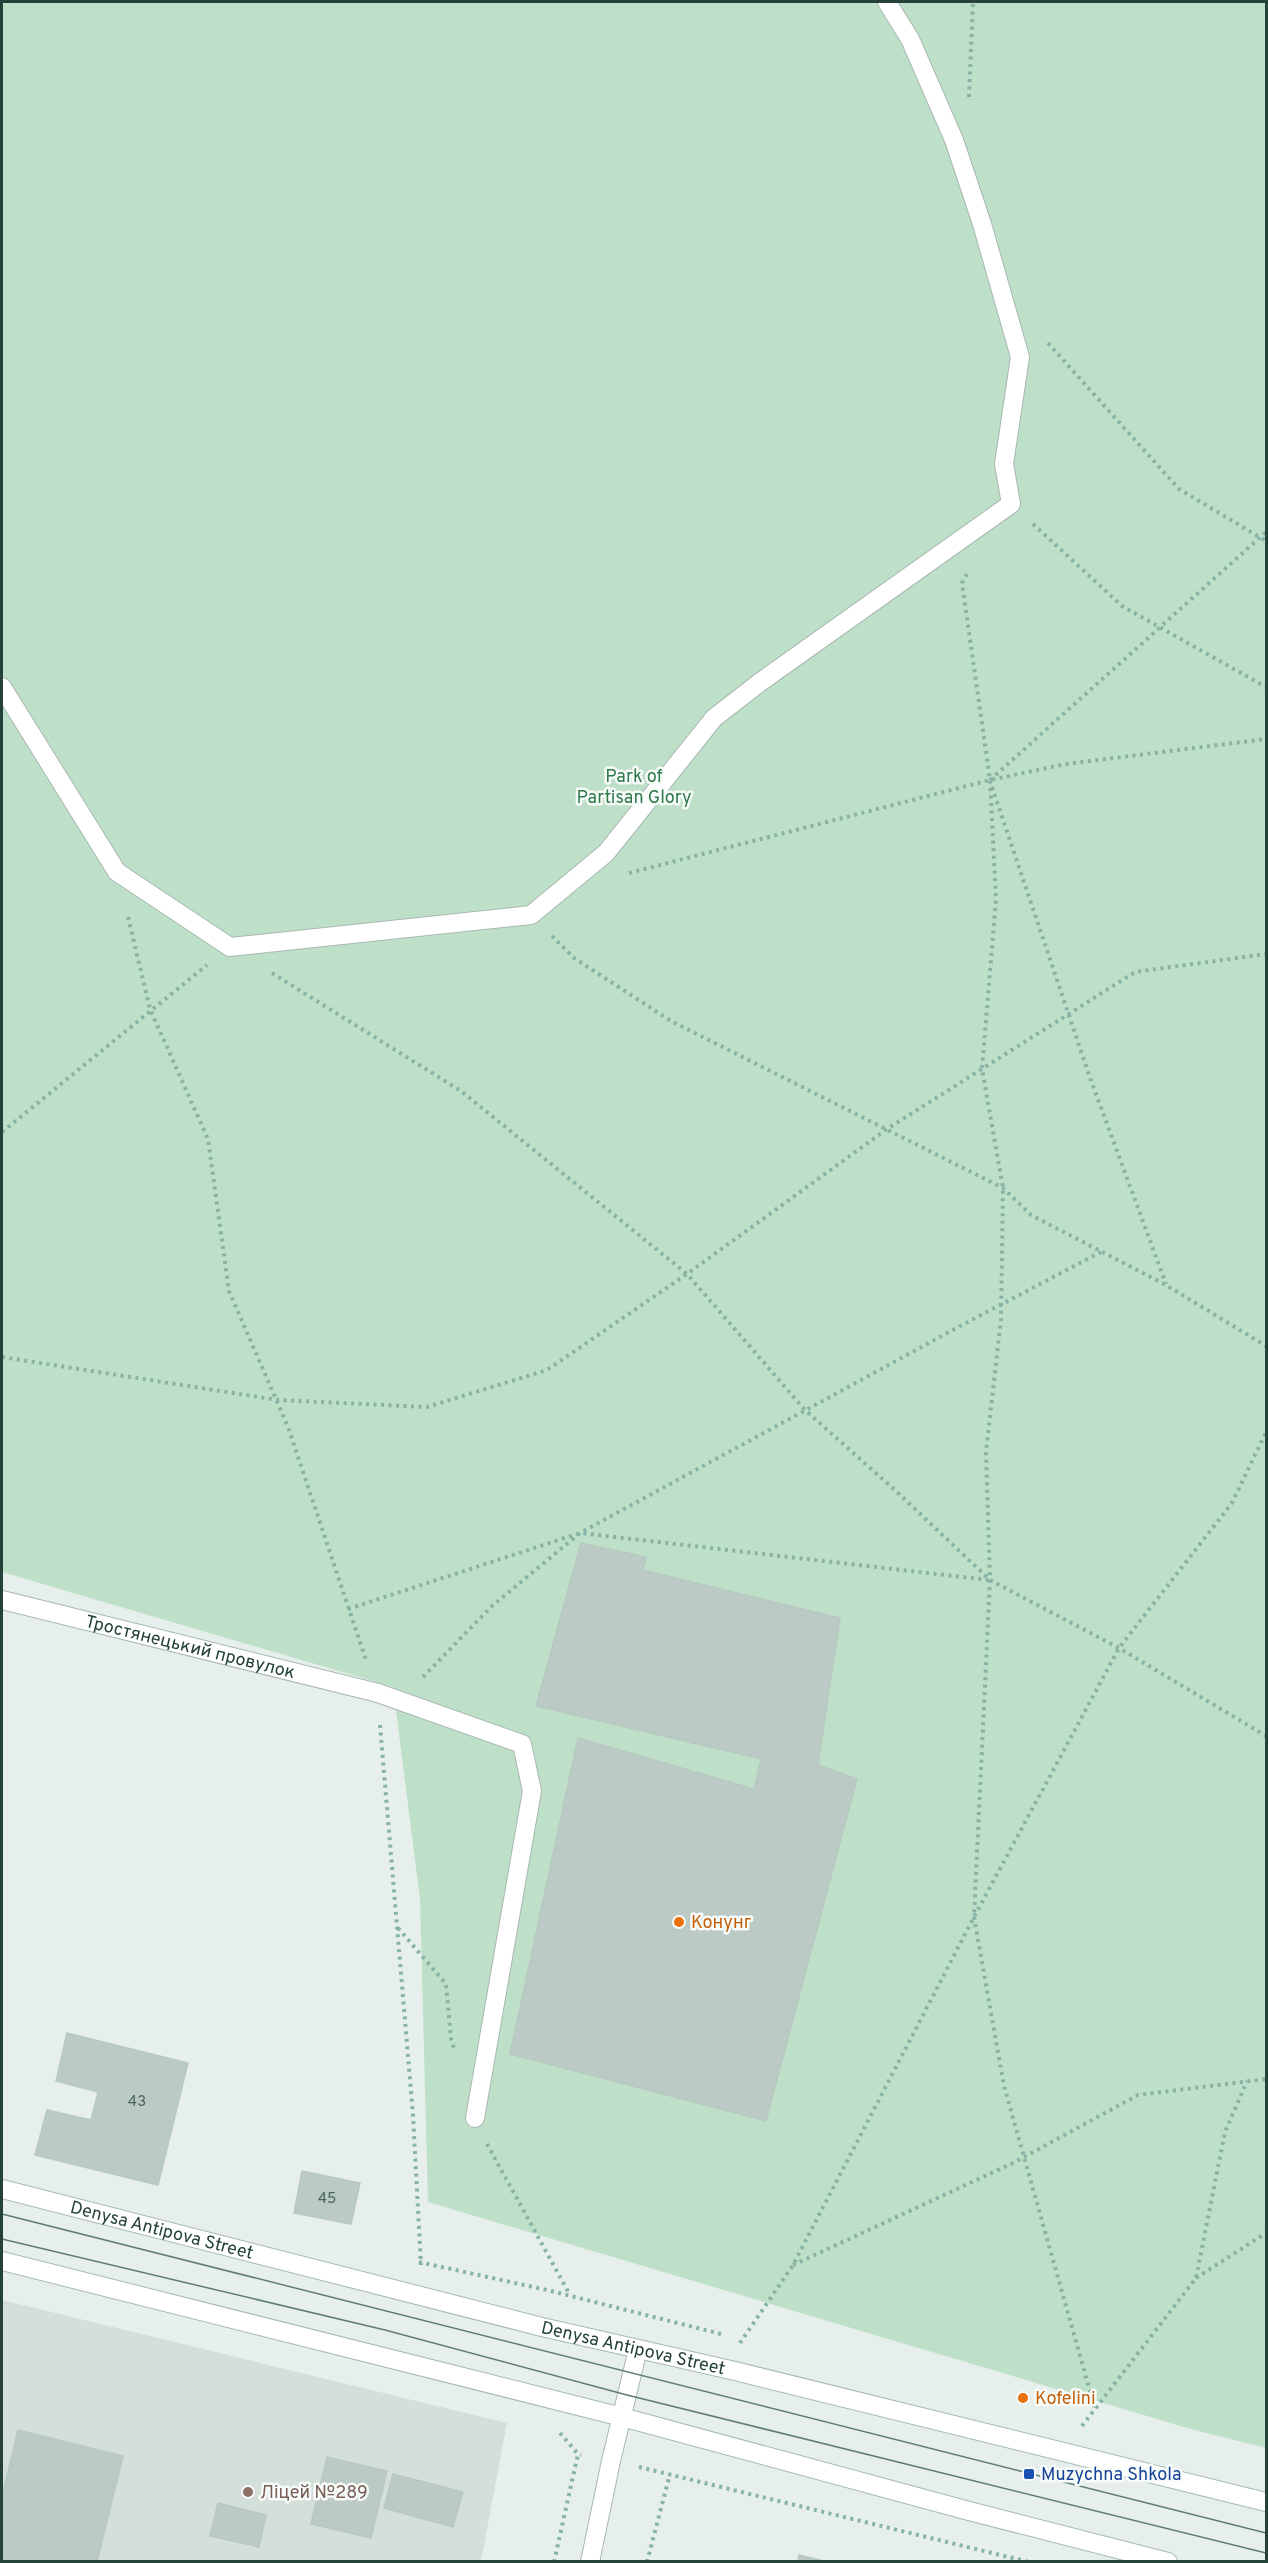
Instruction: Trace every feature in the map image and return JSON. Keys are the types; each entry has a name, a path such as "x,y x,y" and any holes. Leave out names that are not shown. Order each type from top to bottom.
{"street":[{"path":"2,687 117,872 230,947 531,915 606,854 714,718 759,683 1011,504 1004,464 1020,357 982,224 954,140 910,39 887,2"},
{"name":"Тростянецький провулок","path":"2,1600 378,1693 522,1744 532,1791 476,2118"},
{"name":"Denysa Antipova Street","path":"2,2189 423,2296 1266,2502"},
{"path":"2,2261 622,2417 1168,2562"},
{"path":"590,2562 638,2349"}],"path":[{"path":"969,105 973,2"},
{"path":"1048,342 1179,489 1266,541"},
{"path":"1011,504 1122,606 1266,687"},
{"path":"990,780 1266,532"},
{"path":"968,573 962,583 990,780 996,898 982,1069 1003,1188 1002,1304 986,1452 990,1580 974,1917 1004,2086 1095,2409"},
{"path":"627,873 990,780 1066,764 1266,739"},
{"path":"990,780 1069,1015 1166,1285"},
{"path":"117,872 150,1009 208,1140 229,1291 278,1400 378,1693 413,2115 423,2296"},
{"path":"531,915 574,958 671,1021 1003,1188 1031,1215 1166,1285 1266,1346"},
{"path":"2,1132 150,1009 230,947 460,1091 687,1274 805,1410 896,1491 990,1580 1119,1648 1266,1736"},
{"path":"2,1357 278,1400 427,1407 547,1370 687,1274 887,1129 1135,972 1266,954"},
{"path":"348,1609 580,1533 1102,1252"},
{"path":"735,2371 741,2339 793,2265 974,1917 1119,1648 1232,1503 1266,1432"},
{"path":"400,1701 492,1606 580,1533 990,1580"},
{"path":"793,2265 1024,2156 1138,2095 1266,2079"},
{"path":"1196,2278 1225,2132 1248,2080"},
{"path":"1082,2426 1196,2278 1266,2233"},
{"path":"554,2562 578,2454"},
{"path":"647,2562 670,2474"}],"shaded area":[{"name":"Ліцей №289","path":"2,2300 507,2423 481,2561 2,2562"}],"green space":[{"name":"Park of Partisan Glory","path":"2,2 1266,2 1266,2448 1194,2430 428,2202 420,1899 393,1687 2,1572"}],"building":[{"name":"Конунг","path":"581,1543 646,1557 643,1570 840,1618 818,1765 857,1779 766,2121 510,2054 578,1738 754,1789 761,1759 536,1706"},
{"path":"67,2033 188,2063 158,2185 35,2155 47,2110 91,2120 98,2092 56,2081"},
{"path":"302,2171 360,2183 351,2224 294,2213"},
{"path":"18,2430 123,2456 97,2562 2,2562 2,2497"},
{"path":"327,2457 387,2471 371,2538 311,2524"},
{"path":"393,2474 463,2492 453,2527 384,2508"},
{"path":"218,2503 266,2515 259,2547 210,2536"},
{"path":"799,2555 824,2561 824,2562 798,2562"}],"tram line":[{"path":"2,2214 1266,2533"},
{"path":"2,2239 385,2330 627,2395 1266,2553"}],"place":[{"name":"Конунг","path":"679,1922"},
{"name":"Kofelini","path":"1023,2398"},
{"name":"Muzychna Shkola","path":"1029,2474"},
{"name":"Ліцей №289","path":"248,2492"}]}
